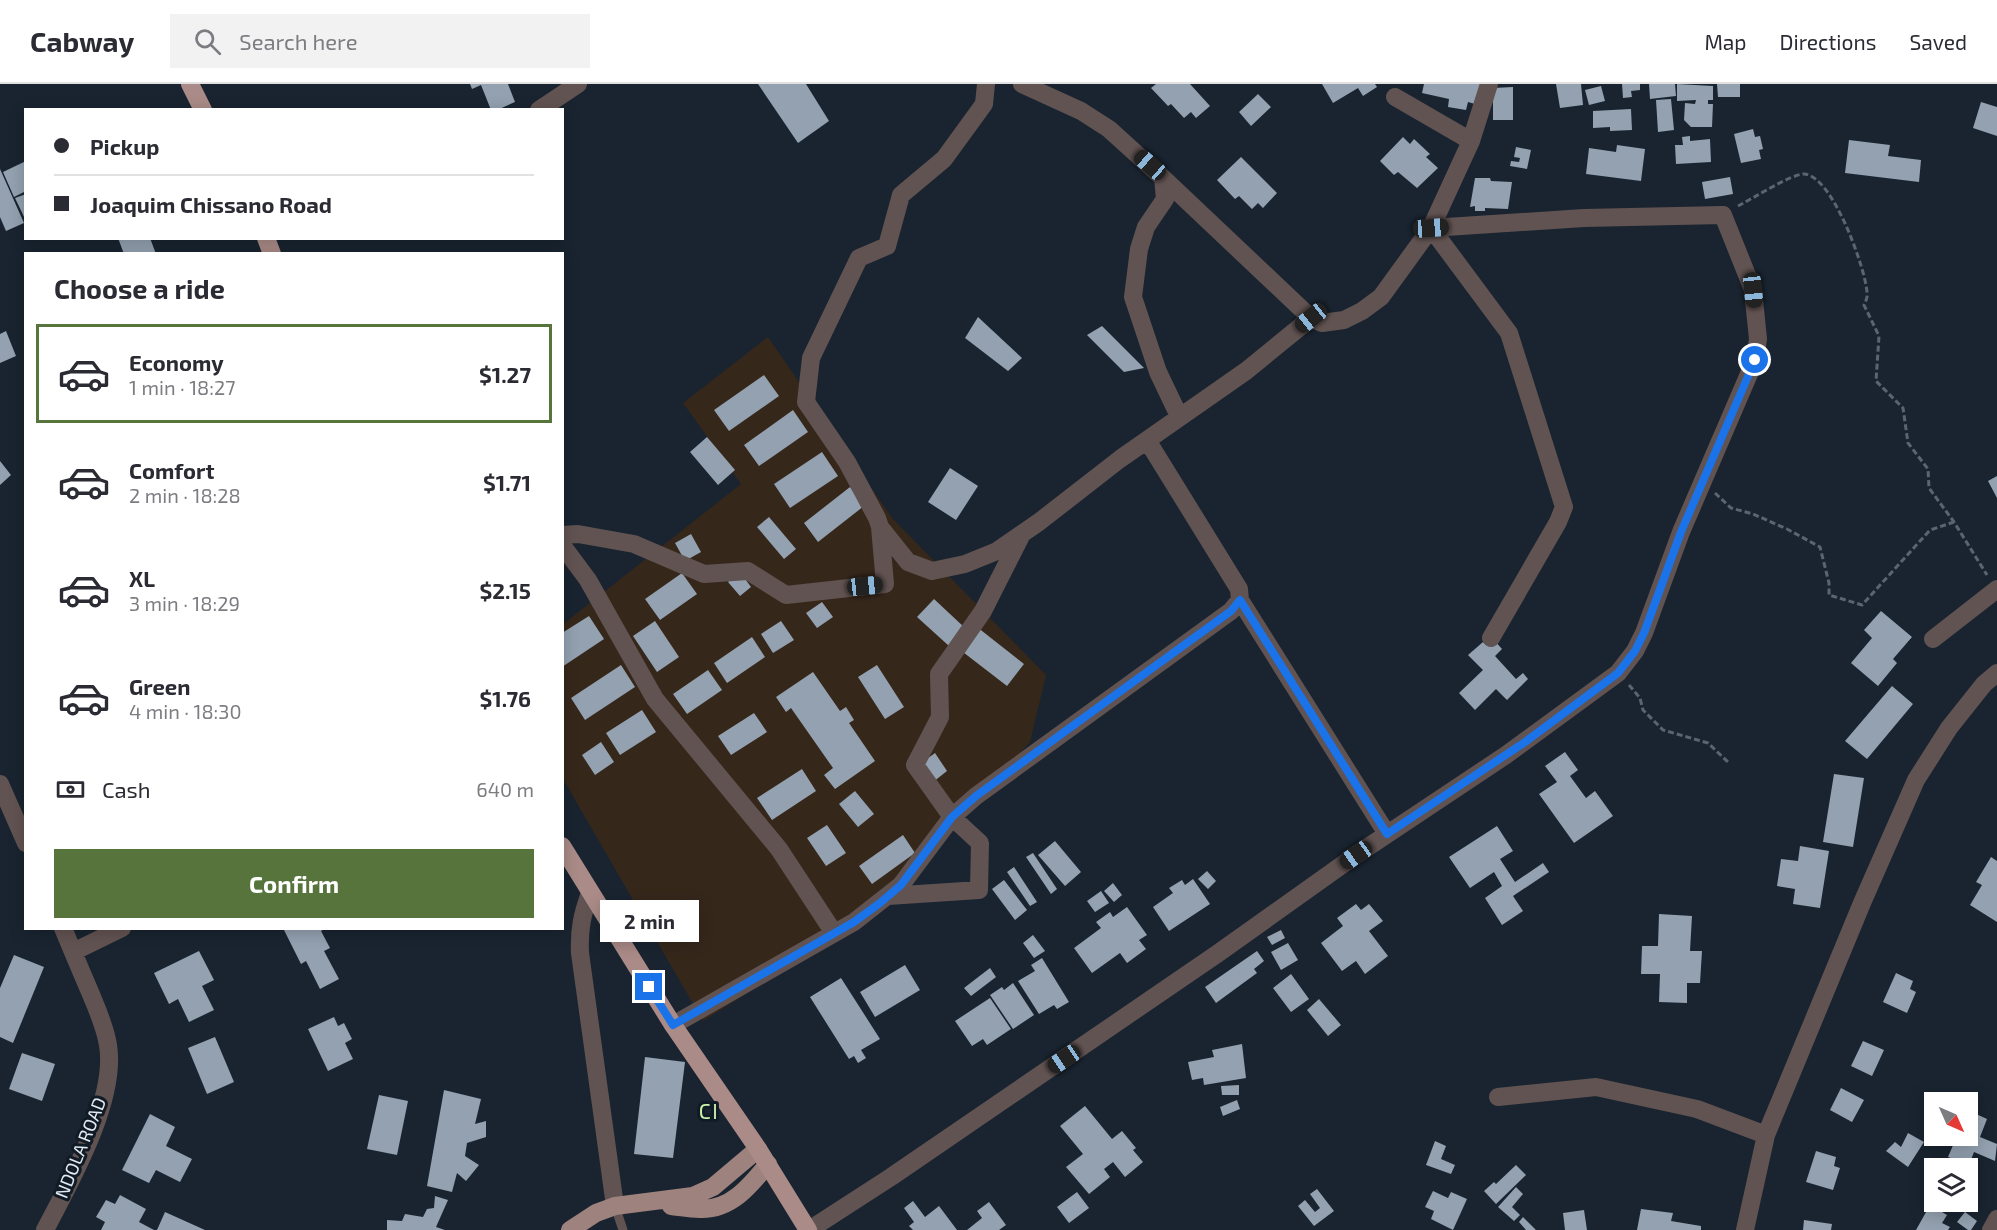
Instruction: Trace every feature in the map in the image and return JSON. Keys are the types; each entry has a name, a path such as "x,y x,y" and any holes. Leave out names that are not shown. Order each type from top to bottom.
{"highway":[{"path":"190,84 202,108"},
{"path":"564,849 673,1025 768,1164 809,1230"}],"main road":[{"path":"570,1230 596,1213 615,1206 693,1196 703,1192 758,1149"},
{"path":"643,1203 702,1210 729,1203 748,1190 768,1164"}],"street":[{"path":"542,108 578,84"},
{"path":"986,84 984,104 944,159 901,195 887,246 859,258 812,358 806,402 847,462 880,527 908,562 932,571 965,564 997,551 1179,416 1245,371 1311,318"},
{"path":"1022,84 1081,111 1109,129 1163,177 1311,318 1322,323 1344,320 1362,311 1381,297 1431,228 1471,141 1489,84"},
{"path":"1395,97 1471,141"},
{"path":"1163,177 1165,199 1146,227 1139,249 1133,297 1158,372 1179,416"},
{"path":"809,1230 891,1177 1217,954 1387,834 1506,755 1618,673 1635,651 1644,633 1681,532 1755,360 1758,339 1753,290 1723,215 1584,218 1431,228"},
{"path":"1431,228 1509,333 1564,507 1558,522 1491,638"},
{"path":"1147,440 1239,589 1240,600 1387,834"},
{"path":"564,535 578,534 634,544 704,574 748,571 786,595 885,584 880,527"},
{"path":"888,896 979,890 980,843 952,817 915,765 940,717 939,674 983,612 1022,534"},
{"path":"564,548 588,580 655,699 779,849 834,933"},
{"path":"1933,639 1996,589"},
{"path":"673,1025 854,922 901,885 952,817 976,796 1231,611 1240,600"},
{"path":"1745,1230 1766,1135 1862,903 1916,780 1949,728 1984,684 1997,673"},
{"path":"0,784 5,809 24,840"},
{"path":"590,893 582,915 579,952 615,1206"},
{"name":"NDOLA ROAD","path":"45,1230 70,1182 90,1136 104,1096 107,1070 108,1047 103,1024 64,930"},
{"path":"73,952 118,930"},
{"path":"1498,1097 1596,1087 1697,1109 1766,1135"},
{"path":"1991,1230 1997,1219"}],"lane":[{"path":"615,1206 623,1230"}],"path":[{"path":"1723,215 1795,176 1806,174 1818,179 1853,237 1868,294 1864,305 1879,336 1876,381 1903,408 1908,443 1928,469 1929,488 1954,522 1996,589"},
{"path":"1703,481 1731,508 1753,514 1820,547 1829,583 1829,595 1862,605 1930,530 1954,522"},
{"path":"1618,673 1640,698 1643,710 1663,730 1708,743 1729,763"}],"shaded area":[{"path":"768,337 892,518 1046,675 1030,742 869,916 703,1021 564,781 564,623 741,484 683,403"}],"building":[{"path":"470,84 508,84 515,102 502,108 490,108 481,85 472,89"},
{"path":"758,84 806,84 829,121 798,143"},
{"path":"1156,84 1190,84 1210,106 1196,118 1191,112 1184,118 1171,104 1168,106 1151,88"},
{"path":"1322,84 1375,84 1377,87 1363,96 1358,88 1333,103"},
{"path":"1424,84 1481,84 1475,104 1468,102 1466,110 1448,107 1449,99 1422,93"},
{"path":"1556,84 1581,84 1583,105 1560,108"},
{"path":"1622,84 1640,84 1640,90 1631,91 1632,97 1623,98"},
{"path":"1649,84 1675,84 1676,96 1650,99"},
{"path":"1677,84 1713,86 1713,100 1708,100 1708,104 1713,104 1712,127 1691,127 1684,120 1685,103 1695,104 1696,100 1677,101"},
{"path":"1717,84 1740,84 1740,97 1718,97"},
{"path":"1601,86 1605,101 1589,105 1585,90"},
{"path":"1513,87 1513,120 1493,120 1493,88"},
{"path":"1258,94 1271,107 1251,126 1239,112"},
{"path":"1671,99 1674,130 1658,132 1656,100"},
{"path":"1981,102 1997,107 1997,136 1973,128"},
{"path":"1631,109 1632,130 1610,131 1610,127 1593,128 1593,111"},
{"path":"1753,129 1755,137 1760,136 1763,149 1759,150 1761,159 1741,163 1734,134"},
{"path":"1690,136 1690,141 1710,139 1711,162 1676,164 1675,145 1683,145 1682,137"},
{"path":"1403,137 1410,144 1414,139 1430,154 1426,157 1438,168 1417,188 1398,172 1394,175 1380,161"},
{"path":"1849,140 1890,145 1888,156 1921,160 1919,182 1845,173"},
{"path":"1617,145 1645,149 1641,181 1586,174 1589,148 1616,152"},
{"path":"1516,147 1531,150 1527,169 1510,166 1511,161 1519,162 1520,158 1514,157"},
{"path":"1241,157 1277,193 1263,208 1258,203 1252,209 1239,196 1235,199 1217,180"},
{"path":"24,162 24,192 14,197 3,172"},
{"path":"0,169 24,223 6,231 0,217"},
{"path":"1730,177 1733,194 1705,199 1702,182"},
{"path":"1475,178 1512,182 1508,209 1485,208 1485,211 1475,211 1475,206 1470,207"},
{"path":"24,195 24,217 15,198"},
{"path":"119,240 151,240 155,252 123,252"},
{"path":"978,317 1022,358 1008,371 965,338"},
{"path":"1102,326 1144,368 1124,372 1087,335"},
{"path":"6,331 16,356 0,363 0,334"},
{"path":"764,375 779,396 729,431 714,410"},
{"path":"793,410 808,432 759,466 744,445"},
{"path":"707,437 735,470 718,485 690,452"},
{"path":"822,452 838,476 790,508 774,484"},
{"path":"0,461 11,475 0,485"},
{"path":"950,468 978,486 956,520 928,502"},
{"path":"1997,476 1997,498 1988,481"},
{"path":"850,487 864,506 818,542 804,523"},
{"path":"769,517 796,549 784,559 757,527"},
{"path":"691,534 701,552 685,561 675,543"},
{"path":"740,572 751,587 740,596 728,582"},
{"path":"682,573 697,594 660,620 645,599"},
{"path":"934,599 965,628 949,646 917,617"},
{"path":"822,602 833,617 817,628 806,613"},
{"path":"1881,611 1912,637 1893,659 1897,663 1878,686 1851,663 1872,638 1864,630"},
{"path":"589,616 604,639 564,666 564,632"},
{"path":"655,621 679,657 657,672 633,636"},
{"path":"781,621 794,640 773,653 761,634"},
{"path":"977,627 1024,664 1007,686 959,649"},
{"path":"752,637 765,657 727,683 714,663"},
{"path":"1493,639 1502,649 1495,656 1516,679 1523,673 1528,679 1507,700 1496,689 1475,710 1459,693 1483,670 1468,655 1483,642 1486,645"},
{"path":"621,665 635,687 585,720 571,698"},
{"path":"877,665 904,707 885,719 858,677"},
{"path":"708,670 722,690 687,714 673,694"},
{"path":"813,672 840,711 846,707 854,720 849,723 875,761 835,789 824,775 833,768 791,708 786,712 776,697"},
{"path":"1892,686 1913,704 1867,759 1845,741"},
{"path":"642,710 656,732 620,755 606,733"},
{"path":"754,713 767,732 731,755 718,736"},
{"path":"601,742 614,762 595,775 582,755"},
{"path":"1565,752 1578,770 1570,776 1586,798 1595,791 1613,816 1574,843 1539,794 1557,782 1545,766"},
{"path":"935,753 947,771 933,782 920,764"},
{"path":"802,769 816,791 772,820 757,798"},
{"path":"1834,774 1864,778 1853,847 1823,842"},
{"path":"855,791 874,814 858,827 839,804"},
{"path":"827,825 846,853 826,866 807,838"},
{"path":"1497,826 1513,851 1500,859 1515,882 1543,863 1549,872 1513,896 1523,911 1502,925 1485,898 1502,886 1494,872 1470,888 1449,857"},
{"path":"903,835 915,853 872,884 859,866"},
{"path":"1055,841 1081,872 1065,886 1038,855"},
{"path":"1800,846 1829,851 1820,908 1793,904 1795,889 1777,886 1781,859 1798,861"},
{"path":"1033,853 1057,889 1051,894 1026,857"},
{"path":"1991,857 1997,861 1997,922 1970,905 1982,885 1976,882"},
{"path":"1014,867 1037,902 1030,906 1007,872"},
{"path":"1207,871 1216,881 1208,889 1198,879"},
{"path":"1193,879 1210,904 1169,931 1153,907 1173,893 1169,888 1182,880 1185,885"},
{"path":"1004,880 1027,910 1015,920 992,889"},
{"path":"1113,883 1122,895 1114,902 1104,891"},
{"path":"1101,891 1109,903 1095,912 1087,901"},
{"path":"1356,904 1361,910 1369,904 1383,921 1369,931 1388,956 1365,974 1356,961 1342,971 1321,943 1343,926 1337,918"},
{"path":"1127,907 1147,935 1139,940 1146,949 1127,963 1120,953 1092,973 1074,948 1101,928 1096,922 1110,912 1113,917"},
{"path":"1659,914 1692,916 1690,951 1702,951 1700,983 1687,983 1687,1003 1659,1002 1660,974 1641,974 1642,946 1658,946"},
{"path":"284,930 323,930 321,931 330,948 324,951 339,979 320,989 306,961 301,964"},
{"path":"1281,930 1285,938 1272,945 1267,937"},
{"path":"1033,935 1045,951 1034,958 1023,943"},
{"path":"1288,943 1298,960 1281,970 1271,952"},
{"path":"199,951 214,980 202,986 214,1010 189,1022 178,999 169,1004 154,973"},
{"path":"1257,951 1264,961 1254,969 1257,973 1216,1003 1205,987"},
{"path":"14,955 44,967 13,1043 0,1037 0,988"},
{"path":"1042,958 1069,1002 1057,1009 1054,1005 1039,1014 1018,981 1035,971 1031,965"},
{"path":"905,965 920,990 875,1017 860,992"},
{"path":"990,968 996,977 971,996 964,988"},
{"path":"1896,973 1913,981 1910,989 1916,992 1907,1013 1883,1002"},
{"path":"1291,974 1309,999 1291,1012 1273,988"},
{"path":"841,978 880,1039 861,1050 866,1058 858,1063 854,1056 849,1059 810,997"},
{"path":"1013,983 1034,1015 1013,1029 990,995 1002,987 1004,990"},
{"path":"990,998 1011,1029 987,1045 983,1039 972,1046 955,1021"},
{"path":"1319,999 1341,1025 1328,1036 1307,1010"},
{"path":"334,1017 338,1026 344,1023 352,1039 345,1043 353,1059 328,1071 308,1029"},
{"path":"215,1037 234,1082 207,1094 188,1048"},
{"path":"1863,1041 1884,1050 1872,1076 1851,1066"},
{"path":"1242,1044 1246,1078 1204,1085 1203,1078 1192,1080 1188,1062 1214,1057 1212,1050"},
{"path":"22,1053 55,1064 42,1101 9,1089"},
{"path":"645,1057 685,1062 673,1158 634,1154"},
{"path":"1239,1085 1239,1095 1222,1095 1221,1086"},
{"path":"1841,1088 1864,1100 1852,1122 1830,1110"},
{"path":"444,1090 481,1099 475,1124 486,1121 486,1137 467,1143 465,1156 479,1165 466,1181 457,1173 452,1192 427,1186"},
{"path":"379,1095 408,1101 397,1155 367,1149"},
{"path":"1237,1100 1240,1109 1223,1116 1220,1107"},
{"path":"1085,1106 1112,1139 1122,1131 1136,1148 1133,1150 1143,1162 1125,1177 1113,1162 1104,1169 1110,1177 1089,1194 1066,1167 1083,1154 1060,1126"},
{"path":"150,1114 175,1127 166,1146 192,1159 180,1182 156,1170 149,1183 122,1170"},
{"path":"1978,1115 1987,1119 1980,1137 1997,1144 1995,1161 1974,1152 1972,1158 1948,1157 1953,1146 1978,1146"},
{"path":"1908,1133 1924,1142 1908,1167 1886,1151 1895,1142 1901,1147"},
{"path":"1435,1141 1446,1146 1441,1159 1455,1165 1451,1174 1426,1165"},
{"path":"1816,1151 1836,1157 1834,1166 1840,1168 1833,1190 1806,1182"},
{"path":"1516,1165 1526,1175 1496,1204 1484,1191 1494,1182 1496,1184"},
{"path":"1516,1187 1523,1194 1512,1207 1520,1215 1514,1221 1498,1207"},
{"path":"1317,1189 1334,1211 1314,1226 1298,1206 1305,1200 1315,1212 1320,1208 1310,1194"},
{"path":"1433,1191 1448,1198 1451,1192 1467,1199 1453,1230 1431,1219 1434,1211 1425,1207"},
{"path":"1077,1192 1089,1208 1069,1223 1057,1207"},
{"path":"120,1195 146,1209 139,1222 154,1230 101,1230 105,1222 96,1217 106,1200 115,1204"},
{"path":"435,1196 448,1200 436,1227 445,1230 387,1230 387,1220 402,1221 405,1214 423,1217 427,1209 434,1208"},
{"path":"913,1201 925,1217 939,1206 957,1230 913,1230 909,1226 914,1222 904,1208"},
{"path":"989,1202 1006,1225 999,1230 967,1230 982,1218 977,1211"},
{"path":"1641,1209 1673,1213 1671,1221 1701,1226 1701,1230 1637,1230"},
{"path":"1584,1210 1587,1230 1565,1230 1563,1213"},
{"path":"165,1212 205,1230 157,1230"},
{"path":"1926,1212 1942,1212 1947,1215 1942,1223 1950,1227 1948,1230 1916,1230"},
{"path":"1965,1212 1977,1221 1971,1230 1957,1222"},
{"path":"1523,1217 1536,1230 1526,1230 1519,1222"},
{"path":"1804,1220 1832,1224 1831,1230 1803,1230"}],"district":[{"name":"CI","path":"709,1112"}],"route":[{"path":"649,987 673,1025 854,922 901,885 952,817 976,796 1231,611 1240,600 1387,834 1525,742 1618,673 1635,651 1644,633 1681,532 1755,360"}]}
